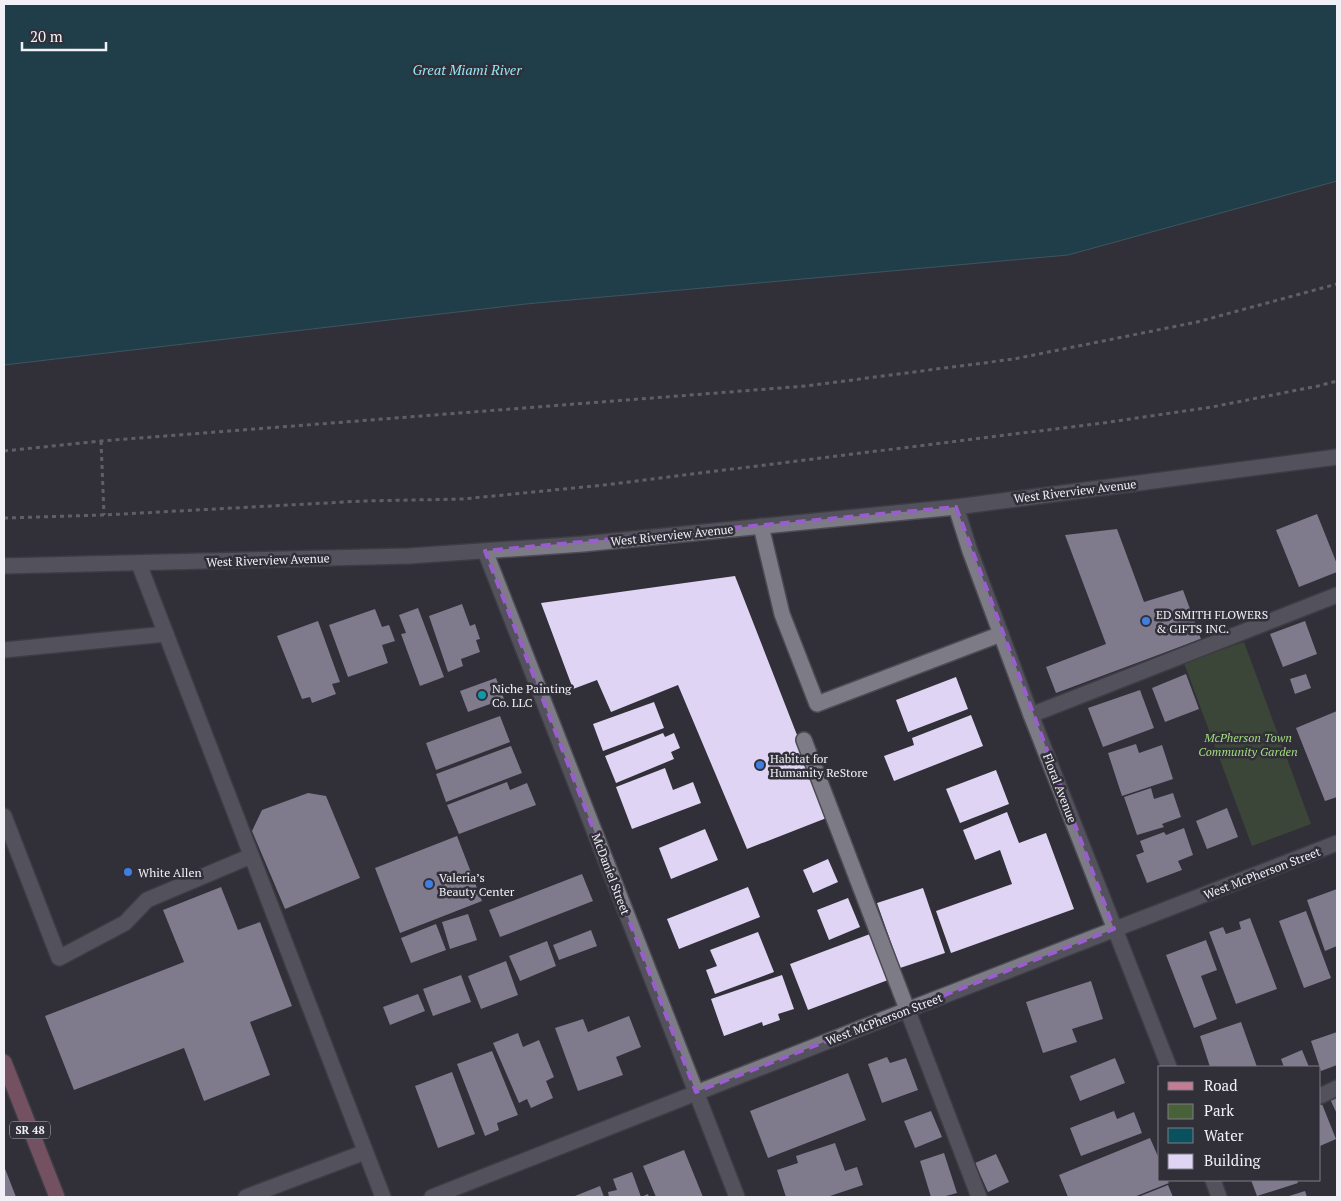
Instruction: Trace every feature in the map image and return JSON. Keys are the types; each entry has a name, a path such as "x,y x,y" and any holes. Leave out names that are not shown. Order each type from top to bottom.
{"main road":[{"name":"SR 48","path":"4,1062 56,1197"}],"street":[{"name":"West Riverview Avenue","path":"4,566 410,556 583,544 956,507 1337,457"},
{"name":"Floral Avenue","path":"956,507 970,551 1031,715 1168,1066"},
{"path":"761,526 782,614 817,704 1001,634"},
{"name":"McDaniel Street","path":"485,551 737,1197"},
{"path":"139,564 383,1197"},
{"path":"1031,715 1337,595"},
{"path":"4,650 166,634"},
{"path":"804,740 979,1197"},
{"path":"4,816 59,958 125,923 147,900 251,856"},
{"name":"West McPherson Street","path":"432,1197 696,1092 1337,843"},
{"path":"1321,1096 1337,1088"},
{"path":"246,1197 365,1152"},
{"path":"1213,1181 1220,1197"}],"path":[{"path":"4,451 101,441 826,384 1014,359 1197,322 1337,284"},
{"path":"4,518 463,499 604,485 1102,423 1212,407 1337,381"},
{"path":"101,441 104,515"}],"highlighted area":[{"path":"956,507 1114,929 696,1092 485,551"}],"green space":[{"name":"McPherson Town Community Garden","path":"1244,642 1311,824 1252,846 1184,663"}],"water":[{"name":"Great Miami River","path":"4,4 1337,4 1337,181 1068,255 526,304 4,365"}],"building":[{"path":"1317,514 1337,564 1337,572 1299,587 1276,530"},
{"name":"ED SMITH FLOWERS & GIFTS INC.","path":"1117,529 1144,602 1183,590 1201,639 1056,693 1046,667 1106,644 1065,535"},
{"name":"Habitat for Humanity ReStore","path":"735,576 829,817 747,849 678,685 611,712 597,680 573,689 541,603"},
{"path":"462,604 470,626 475,624 480,639 476,640 480,652 461,659 463,666 448,672 429,616"},
{"path":"418,608 444,677 420,686 401,634 406,633 399,615"},
{"path":"375,609 382,627 389,625 395,641 382,645 388,663 348,677 329,625"},
{"path":"318,621 340,682 332,684 336,694 312,703 310,697 302,699 277,636"},
{"path":"1305,621 1317,654 1283,667 1270,634"},
{"path":"1186,674 1199,709 1165,722 1152,688"},
{"path":"1306,674 1311,688 1295,694 1290,679"},
{"path":"956,677 968,709 908,732 896,700"},
{"name":"Niche Painting Co. LLC","path":"496,678 504,699 468,712 460,691"},
{"path":"1140,690 1154,728 1103,747 1088,708"},
{"path":"654,702 664,728 603,751 593,724"},
{"path":"1337,711 1337,797 1325,801 1296,728"},
{"path":"971,715 983,746 894,781 884,756 914,745 912,738"},
{"path":"500,716 510,742 436,770 426,743"},
{"path":"663,733 665,737 674,733 680,748 671,752 674,759 616,783 605,756"},
{"path":"1136,744 1139,753 1162,745 1173,779 1122,796 1108,753"},
{"path":"511,746 522,773 446,802 436,774"},
{"path":"665,768 673,790 693,782 701,803 632,829 616,787"},
{"path":"996,770 1009,804 960,823 946,789"},
{"path":"507,782 510,790 527,783 536,805 459,834 447,805"},
{"path":"1151,788 1154,799 1173,793 1181,817 1162,824 1164,827 1137,835 1124,797"},
{"path":"308,793 326,796 360,878 285,909 252,831 262,810"},
{"path":"1227,808 1238,837 1207,849 1196,821"},
{"path":"1007,812 1019,843 1046,833 1074,909 951,953 936,911 1012,884 1000,850 975,860 963,830"},
{"path":"1184,828 1193,855 1178,861 1182,870 1147,883 1136,855 1144,852 1140,841 1164,832 1166,835"},
{"path":"705,829 718,860 671,879 659,848"},
{"name":"Valeria’s Beauty Center","path":"457,836 482,901 400,933 375,868"},
{"path":"828,859 838,882 813,893 803,870"},
{"path":"582,874 593,901 500,937 489,910"},
{"path":"221,887 238,930 260,922 292,1006 250,1022 270,1075 204,1101 184,1048 74,1090 45,1016 184,962 163,910"},
{"path":"748,887 760,917 679,949 667,919"},
{"path":"923,888 945,953 900,968 877,903"},
{"path":"1337,889 1337,946 1325,951 1307,900"},
{"path":"848,898 860,927 829,940 817,910"},
{"path":"1306,911 1331,978 1304,988 1279,921"},
{"path":"468,914 477,940 450,949 442,922"},
{"path":"1250,918 1277,989 1236,1004 1209,932 1223,927 1226,934 1241,929 1239,922"},
{"path":"436,924 446,950 411,963 401,938"},
{"path":"591,930 597,946 559,960 553,945"},
{"path":"758,932 774,972 715,994 706,970 717,966 710,950"},
{"path":"870,934 888,980 808,1010 790,964"},
{"path":"1206,940 1217,970 1201,976 1217,1019 1194,1028 1166,955"},
{"path":"547,941 556,966 520,981 509,956"},
{"path":"506,961 518,995 481,1009 468,976"},
{"path":"461,975 471,1002 433,1016 423,989"},
{"path":"782,975 794,1009 778,1014 780,1020 763,1026 762,1022 724,1036 711,999"},
{"path":"1091,981 1103,1019 1072,1029 1077,1042 1043,1053 1026,1002"},
{"path":"418,994 425,1011 390,1025 383,1007"},
{"path":"629,1016 641,1047 616,1057 623,1075 578,1091 555,1028 583,1019 588,1032"},
{"path":"1241,1022 1257,1066 1210,1066 1200,1036"},
{"path":"1337,1032 1337,1065 1321,1071 1321,1066 1319,1066 1311,1041"},
{"path":"518,1033 523,1047 539,1040 554,1077 546,1081 553,1098 531,1108 527,1099 519,1103 493,1043"},
{"path":"1302,1050 1309,1066 1284,1066 1281,1059"},
{"path":"492,1051 518,1115 497,1123 499,1130 485,1136 457,1064"},
{"path":"887,1057 890,1063 906,1058 918,1090 882,1103 868,1064"},
{"path":"1115,1058 1125,1083 1080,1101 1070,1076"},
{"path":"452,1072 475,1134 438,1148 415,1086"},
{"path":"848,1073 866,1120 768,1158 750,1111"},
{"path":"1337,1096 1337,1114 1330,1099"},
{"path":"1321,1104 1336,1139 1321,1146"},
{"path":"931,1111 942,1137 915,1148 904,1121"},
{"path":"1114,1111 1117,1119 1134,1112 1142,1133 1081,1156 1070,1128"},
{"path":"1150,1138 1158,1156 1158,1181 1168,1181 1169,1183 1134,1197 1068,1197 1059,1175"},
{"path":"835,1143 845,1171 857,1167 863,1185 827,1197 786,1197 777,1170 798,1163 796,1156"},
{"path":"684,1150 703,1197 656,1197 643,1166"},
{"path":"944,1153 957,1193 942,1197 931,1197 920,1161"},
{"path":"996,1154 1009,1182 988,1192 975,1163"},
{"path":"4,1166 16,1197 4,1197"},
{"path":"632,1172 641,1197 609,1197 608,1192 617,1190 613,1179"},
{"path":"1251,1181 1297,1181 1298,1183 1257,1196"},
{"path":"1168,1185 1173,1197 1138,1197"},
{"path":"600,1186 604,1197 575,1197 575,1196"},
{"path":"1305,1191 1307,1197 1286,1197"}],"place":[{"name":"ED SMITH FLOWERS & GIFTS INC.","path":"1146,621"},
{"name":"Niche Painting Co. LLC","path":"482,695"},
{"name":"Habitat for Humanity ReStore","path":"760,765"},
{"name":"White Allen","path":"128,872"},
{"name":"Valeria’s Beauty Center","path":"429,884"}]}
